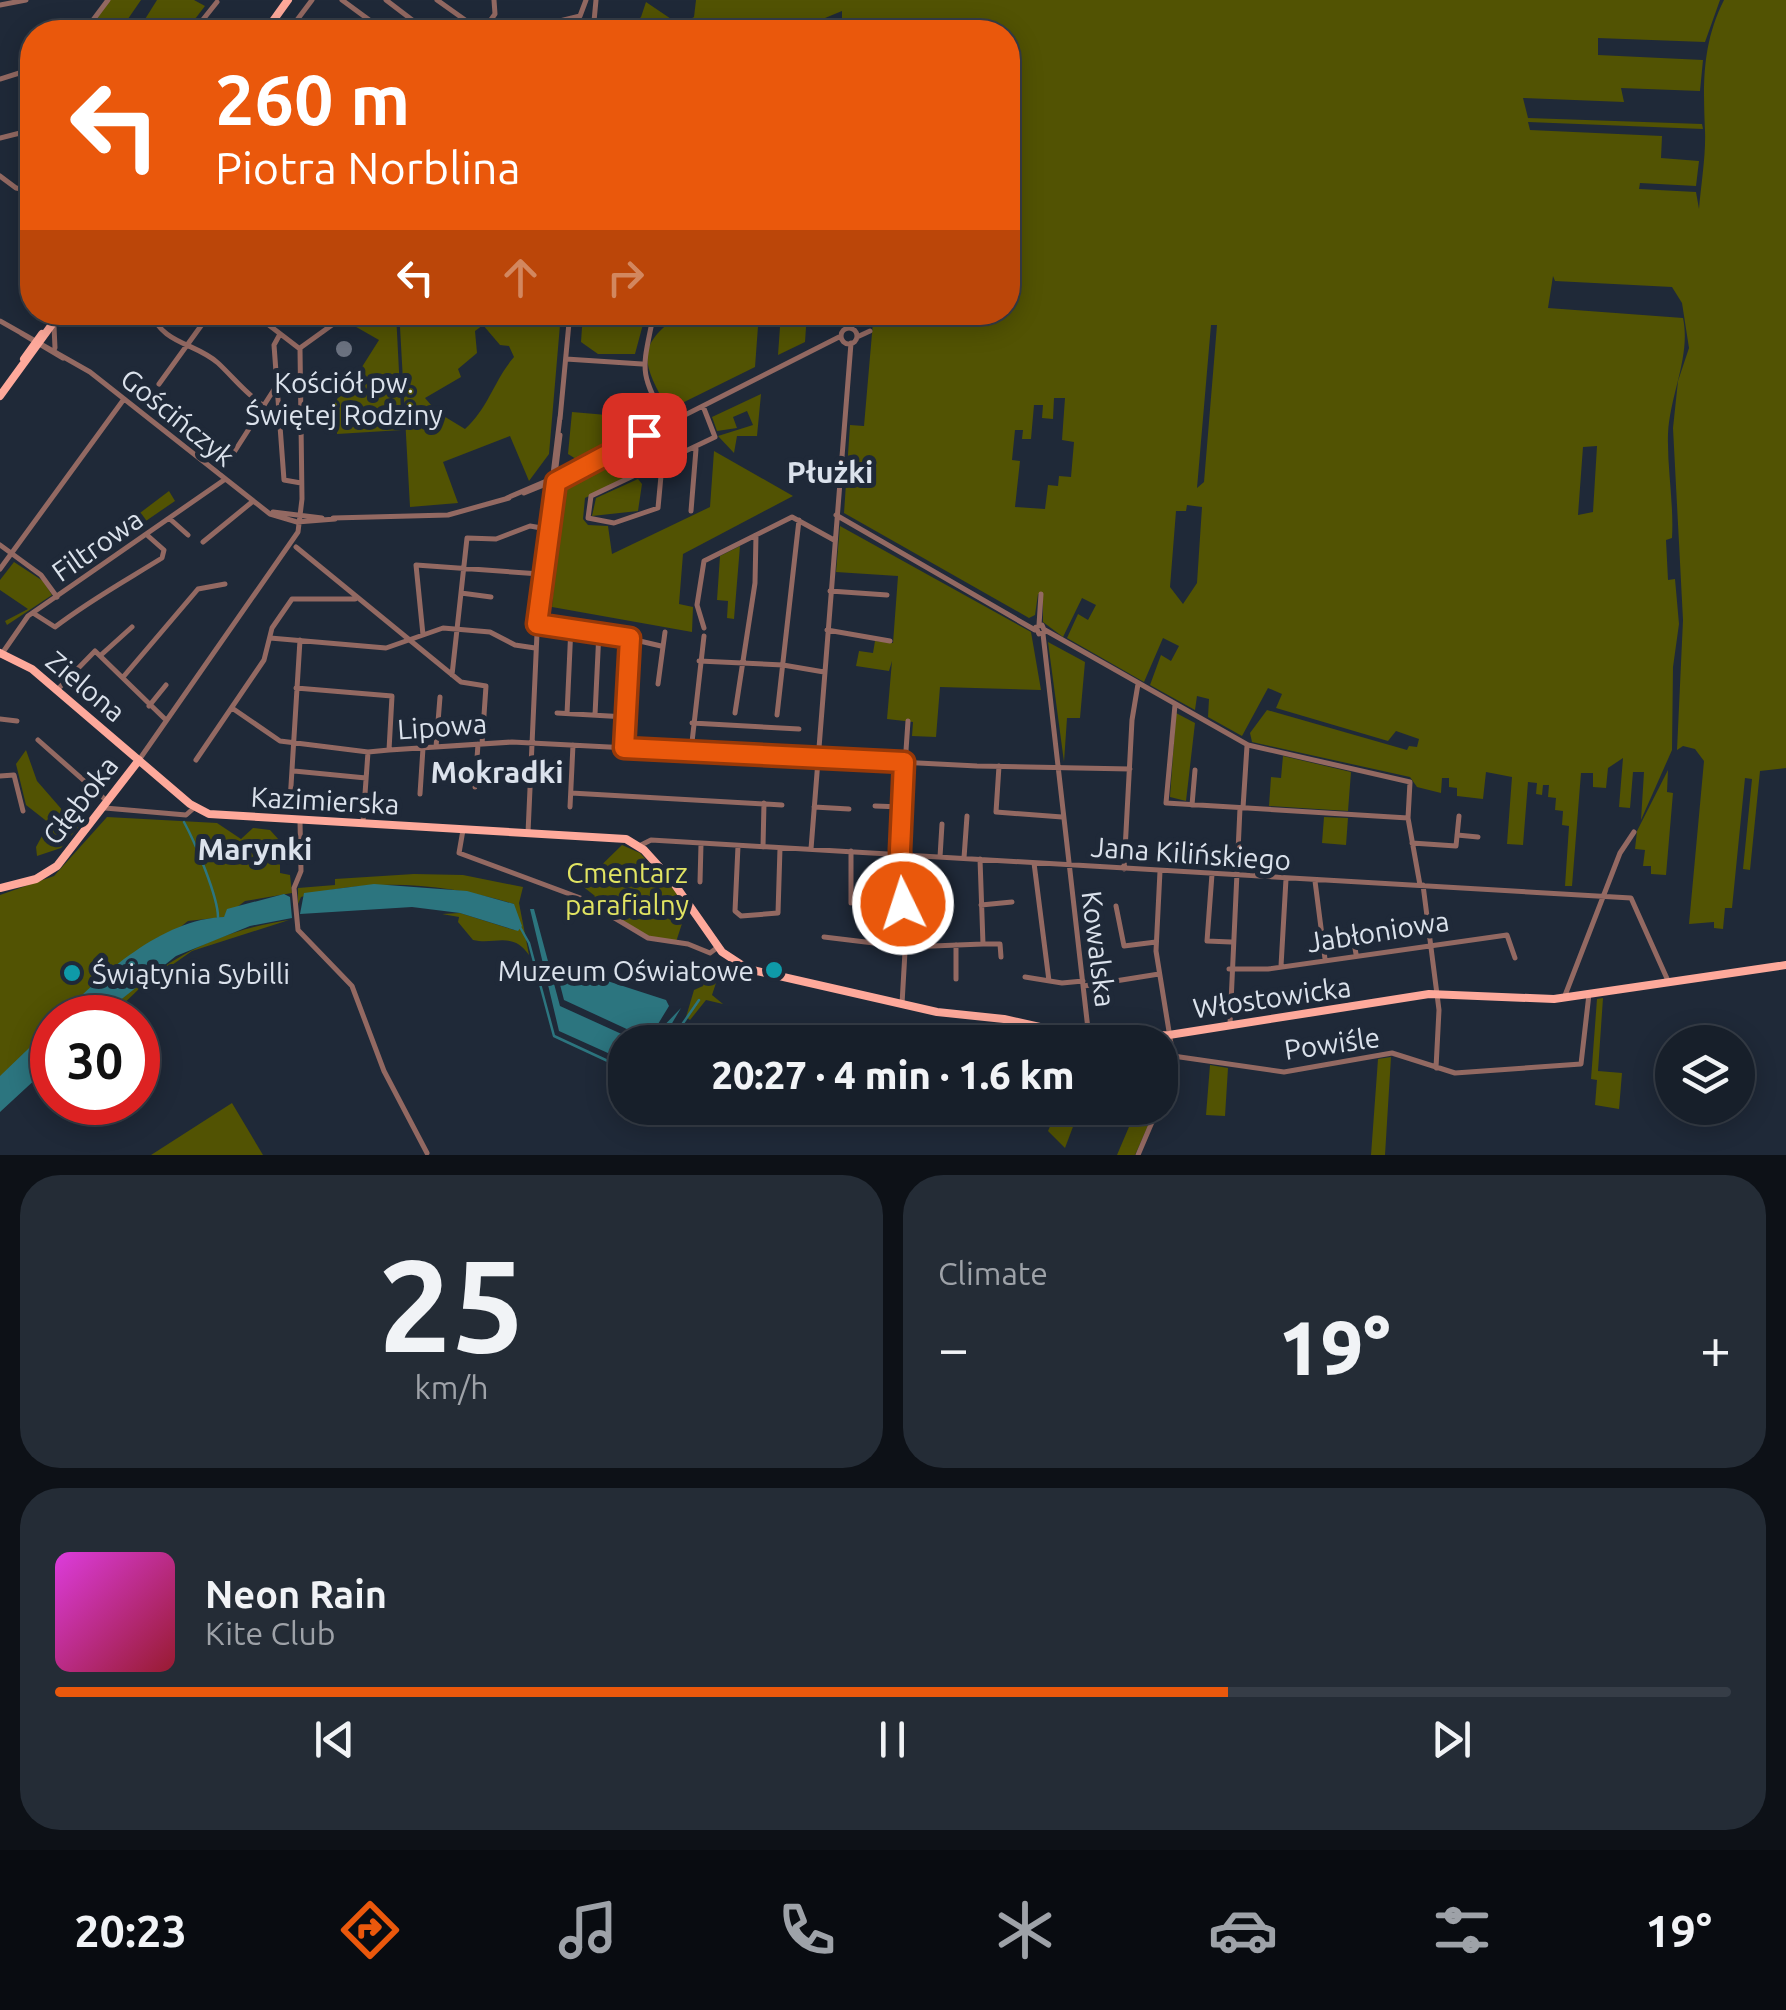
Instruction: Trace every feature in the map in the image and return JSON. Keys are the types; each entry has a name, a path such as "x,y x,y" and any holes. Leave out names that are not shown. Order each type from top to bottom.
{"main road":[{"path":"40,343 52,325"},
{"path":"3,392 54,325"},
{"name":"Zielona","path":"1,654 24,663 139,760"},
{"name":"Głęboka","path":"0,888 50,871 107,805 139,760"},
{"name":"Kazimierska","path":"139,760 195,807 215,816 621,838 642,848"},
{"name":"Włostowicka","path":"642,848 692,905 718,947 736,962 765,975 1017,1025"},
{"name":"Włostowicka","path":"1178,1034 1438,994 1501,1000 1564,998 1786,965"}],"street":[{"path":"0,5 26,0"},
{"path":"342,0 370,20"},
{"path":"386,0 412,20"},
{"path":"437,0 465,20"},
{"path":"563,20 580,16 586,0"},
{"path":"0,321 40,343"},
{"path":"54,325 51,339 57,351"},
{"path":"157,325 210,357 236,386 264,406"},
{"path":"159,384 202,325"},
{"path":"269,325 300,349"},
{"path":"300,349 332,325"},
{"path":"528,834 540,574 569,325"},
{"path":"651,325 642,364 648,388 667,424"},
{"path":"811,850 850,325"},
{"path":"280,334 274,345 285,481 301,486"},
{"path":"507,498 598,459 849,336"},
{"name":"Gościńczyk","path":"40,343 124,399 252,502 299,519"},
{"name":"Gościńczyk","path":"40,343 66,358"},
{"path":"139,760 293,544 301,486 300,349"},
{"path":"566,359 642,364"},
{"path":"230,457 276,386"},
{"path":"0,569 124,399"},
{"path":"662,465 658,508 614,523 588,518 592,496 715,437 702,406"},
{"path":"547,529 548,501 558,464 560,418"},
{"path":"691,510 696,449"},
{"path":"299,519 448,515 532,491 598,459"},
{"path":"558,464 569,471"},
{"name":"Filtrowa","path":"1,654 33,612 224,480"},
{"path":"532,491 548,501"},
{"path":"203,542 252,502"},
{"path":"836,515 1248,745 1410,782 1408,818 1438,994 1436,1068"},
{"path":"704,628 697,605 701,564 790,517 834,540"},
{"path":"170,519 188,534"},
{"path":"777,715 799,520"},
{"path":"452,674 467,538 496,539 527,526 547,529"},
{"path":"33,612 55,627 98,593 115,588 162,558 164,550 147,535"},
{"path":"735,713 755,584 756,535"},
{"path":"0,544 42,575 57,597"},
{"path":"293,544 355,599 452,674 468,685 486,686 474,787"},
{"path":"423,635 416,565 540,574"},
{"path":"124,676 198,589 225,584"},
{"path":"830,592 887,595"},
{"path":"461,593 491,597"},
{"name":"Kowalska","path":"1041,594 1040,629 1087,1025"},
{"path":"196,760 267,656 274,624 294,596 355,599"},
{"path":"537,624 571,626 661,646"},
{"path":"567,714 571,626"},
{"path":"100,655 132,627"},
{"path":"270,638 380,648 458,629 490,632 515,645 536,648"},
{"path":"827,630 890,641"},
{"path":"595,715 599,631"},
{"path":"658,684 665,632"},
{"path":"690,752 704,636"},
{"path":"624,748 630,638"},
{"path":"290,802 300,640"},
{"path":"57,690 92,652 124,676 166,720"},
{"path":"699,661 783,664 824,672"},
{"path":"1124,868 1138,684"},
{"path":"150,706 166,685"},
{"path":"296,688 392,696 389,750"},
{"path":"436,747 440,697"},
{"path":"1175,705 1166,803 1408,818"},
{"path":"232,708 277,740 368,752"},
{"path":"557,713 626,716"},
{"path":"0,719 18,721"},
{"path":"902,1004 906,947 900,854 908,722"},
{"path":"692,724 798,729"},
{"path":"38,740 107,805 186,815 195,807"},
{"name":"Lipowa","path":"363,824 368,752 389,750 532,743 999,766 1130,768"},
{"path":"570,807 573,745"},
{"path":"1230,1027 1229,969 1248,745"},
{"path":"420,794 424,748"},
{"path":"999,766 996,812 1062,816"},
{"path":"1192,804 1195,770"},
{"path":"294,771 366,778"},
{"path":"0,776 14,775 23,811"},
{"path":"571,793 782,804"},
{"path":"763,847 764,804"},
{"path":"875,806 902,807"},
{"path":"814,807 848,809"},
{"path":"964,858 967,816"},
{"path":"1412,843 1456,846 1459,816"},
{"path":"300,821 301,871 294,884 302,936 352,986 384,1071 427,1153"},
{"path":"940,856 942,824"},
{"path":"464,830 459,853 584,899 648,938 710,952 718,947"},
{"path":"1564,998 1620,854 1634,832"},
{"path":"1457,835 1478,837"},
{"name":"Jana Kilińskiego","path":"642,848 655,841 1606,895"},
{"path":"700,882 701,844"},
{"path":"738,846 737,915 778,914 780,848"},
{"path":"851,851 851,904"},
{"path":"980,859 983,944"},
{"path":"1034,862 1049,981"},
{"path":"1160,871 1156,942 1167,1025"},
{"path":"1212,874 1208,940 1231,942"},
{"path":"1281,966 1286,879"},
{"path":"1316,880 1325,960"},
{"path":"1606,895 1636,902 1669,983"},
{"path":"903,904 941,902 941,913"},
{"path":"982,905 1012,902"},
{"path":"1116,906 1124,946 1156,942"},
{"path":"1352,931 1356,954"},
{"name":"Jabłoniowa","path":"1229,969 1281,966 1431,943 1507,936 1516,958"},
{"path":"824,938 906,947 1000,944 1001,957"},
{"path":"956,945 956,979"},
{"path":"1026,977 1083,984 1159,974"},
{"name":"Powiśle","path":"1178,1057 1284,1072 1392,1053 1461,1074 1581,1064 1588,994"},
{"path":"1138,1155 1151,1125"}],"green space":[{"path":"110,0 141,0 127,20 95,20"},
{"path":"157,0 194,0 205,6 194,20 144,20"},
{"path":"696,0 1720,0 1705,42 1598,38 1598,55 1703,60 1700,91 1621,88 1624,102 1523,98 1528,118 1702,124 1703,129 1528,122 1530,130 1662,136 1661,158 1699,161 1696,186 1640,183 1639,189 1696,192 1699,209 1705,150 1706,64 1717,16 1724,0 1786,0 1786,768 1760,771 1750,870 1743,869 1752,779 1745,778 1732,908 1725,908 1723,929 1714,928 1714,922 1689,924 1704,761 1695,749 1683,746 1677,750 1683,620 1673,428 1678,381 1689,348 1682,303 1672,287 1555,281 1553,276 1548,308 1683,318 1685,332 1668,434 1672,538 1666,540 1668,580 1675,579 1679,624 1673,667 1672,750 1641,820 1644,772 1633,772 1630,808 1619,807 1623,758 1608,768 1606,788 1593,787 1593,773 1581,773 1572,886 1565,886 1569,826 1562,825 1563,811 1555,810 1556,798 1548,797 1549,785 1543,785 1542,795 1536,794 1537,783 1528,782 1523,845 1507,844 1512,777 1486,772 1483,799 1457,796 1457,788 1449,787 1449,778 1442,778 1441,793 1417,787 1410,777 1252,742 1250,733 1267,710 1407,750 1409,746 1417,747 1419,739 1396,731 1388,741 1276,708 1282,694 1268,688 1242,736 1208,717 1209,699 1197,696 1195,710 1150,685 1161,655 1171,661 1179,646 1163,638 1144,682 1067,638 1078,614 1088,620 1096,605 1082,598 1063,637 1043,622 1043,594 1038,594 1035,615 1029,618 844,513 850,425 864,426 873,325 1020,325 1020,20 842,20 842,11 825,20 689,20 694,17","holes":["1211,325 1217,325 1204,482 1197,488","1054,398 1065,398 1062,440 1074,442 1071,477 1059,476 1058,486 1048,485 1045,509 1015,507 1020,461 1012,460 1015,430 1023,430 1022,439 1031,439 1034,405 1043,405 1042,418 1053,419","1597,446 1593,512 1578,515 1583,447","1187,505 1202,507 1197,583 1183,604 1170,587 1176,511 1186,511"]},
{"path":"646,2 673,20 638,20"},
{"path":"353,325 397,325 402,430 337,434 335,403 347,382 389,378 355,378 379,340"},
{"path":"402,325 483,325 560,325 549,454 529,481 510,436 443,462 458,503 410,507","holes":["483,325 500,345 509,346 514,357 473,421 465,429 437,412 425,398 461,377 458,369 477,353 475,331"]},
{"path":"582,325 643,325 635,354 598,354 581,342"},
{"path":"666,325 758,325 755,367 668,410 647,357"},
{"path":"780,325 806,325 805,342 778,355"},
{"path":"761,394 757,436 737,436 734,453 718,436 753,425 747,411 733,417 737,428 717,431 712,417"},
{"path":"651,407 653,419 576,459 568,454 572,412 630,417"},
{"path":"714,451 793,496 683,554 679,604 693,607 692,632 552,607 562,488 629,455 641,459 642,470 585,498 583,519 588,525 608,526 612,554 710,507"},
{"path":"638,479 642,484 638,511 592,516 596,498"},
{"path":"169,491 175,501 121,538 119,535 102,547 99,544"},
{"path":"840,526 1031,632 1041,690 940,687 936,737 912,736 913,722 887,719 892,661 889,671 856,666 859,651 873,653 875,641 893,643 898,576 836,572"},
{"path":"740,546 734,619 727,618 728,601 717,600 720,556"},
{"path":"14,562 43,581 52,595 7,625 5,621 28,609 0,590 0,580"},
{"path":"1048,642 1085,662 1080,718 1067,718 1064,762"},
{"path":"1176,713 1195,723 1186,801 1170,797"},
{"path":"26,750 37,781 64,812 62,824 71,820 80,825 61,848 37,856 36,847 49,823 26,805 16,764"},
{"path":"1283,756 1351,772 1348,811 1269,806 1271,777 1281,778"},
{"path":"1668,770 1667,792 1673,793 1666,875 1651,874 1651,866 1643,866 1645,850 1635,849 1637,831"},
{"path":"107,817 217,823 241,839 253,828 270,830 280,841 280,873 290,875 292,893 245,901 224,917 188,921 94,995 30,995 30,1053 8,1071 0,1084 0,895 54,876"},
{"path":"1324,817 1348,818 1346,845 1322,843"},
{"name":"Cmentarz parafialny","path":"622,845 640,853 688,905 676,942 647,937 589,903 595,896 581,885"},
{"path":"463,875 523,887 519,903 529,955 510,941 473,940 458,922 459,917 442,914 460,913 514,930 514,904 462,891 408,885 353,887 301,897 298,904 298,888 335,885 335,879"},
{"path":"289,920 192,951 133,995 127,995 164,967 186,954 208,942"},
{"path":"710,961 721,968 712,995 723,1004 706,1000 690,1020 686,1017 694,990 703,986"},
{"path":"1603,998 1598,1071 1622,1073 1619,1109 1595,1105 1597,1080 1591,1079 1597,999"},
{"path":"1391,1057 1385,1155 1371,1155 1378,1059"},
{"path":"1210,1065 1228,1068 1225,1116 1206,1115"},
{"path":"232,1103 263,1155 151,1155"},
{"path":"1051,1125 1074,1125 1065,1148 1048,1131"},
{"path":"1130,1125 1148,1125 1135,1155 1117,1155"}],"shaded area":[{"path":"374,884 467,891 514,904 522,926 518,931 460,913 412,907 300,914 304,893"},
{"path":"284,894 290,897 292,918 250,926 176,956 127,995 83,995 114,967 156,938 178,927 224,917 227,909"},
{"path":"530,909 534,909 560,1006 608,1028 608,1053 559,1031"},
{"path":"561,966 666,1000 669,1006 657,1025 618,1025 564,1000 556,969"},
{"path":"30,1047 30,1084 0,1112 0,1076"}],"waterway":[{"path":"184,822 210,883 218,917"},
{"path":"520,927 529,943 554,1036 608,1061"},
{"path":"682,1025 699,1000"}],"place":[{"name":"Kościół pw. Świętej Rodziny","path":"344,349"},
{"name":"Muzeum Oświatowe","path":"774,970"},
{"name":"Świątynia Sybilli","path":"72,973"}],"district":[{"name":"Płużki","path":"830,472"},
{"name":"Mokradki","path":"497,772"},
{"name":"Marynki","path":"255,849"}],"route":[{"path":"644,435 556,482 544,545 537,624 580,627 630,638 624,748 904,762 900,850 903,904"}]}
